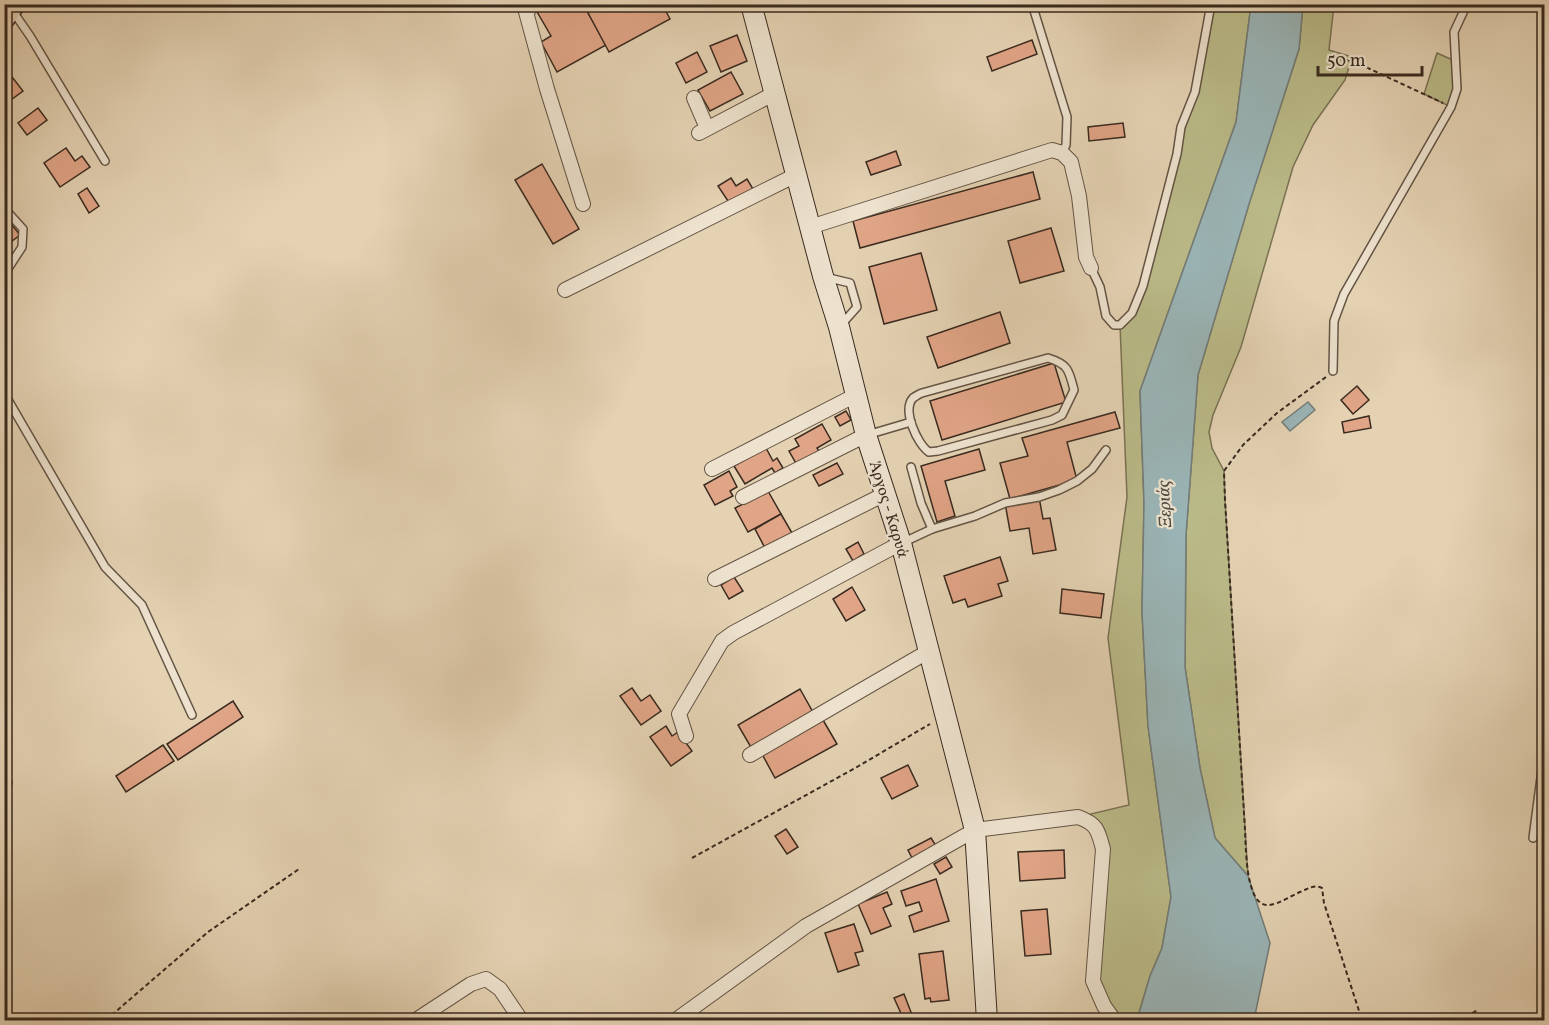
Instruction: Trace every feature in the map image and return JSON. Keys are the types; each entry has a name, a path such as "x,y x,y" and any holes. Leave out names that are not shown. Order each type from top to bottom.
{"main road":[{"name":"Άργος - Καρυά","path":"751,4 866,435 901,543 975,830 987,1020"}],"street":[{"path":"534,4 526,12 583,204"},
{"path":"694,98 703,131 775,93"},
{"path":"810,227 1052,150 1062,153 1071,162 1079,196 1086,257 1091,268"},
{"path":"565,290 796,175"},
{"path":"711,469 856,395"},
{"path":"743,497 866,435"},
{"path":"716,579 885,494"},
{"path":"686,736 679,714 722,640 901,543"},
{"path":"750,755 929,651"},
{"path":"676,1020 806,926 975,830 1078,817 1092,822 1103,849 1093,981 1104,1006 1114,1020"},
{"path":"416,1020 471,984 486,979 500,989 521,1020"}],"lane":[{"path":"1032,4 1067,117 1066,145 1062,153"},
{"path":"1091,268 1100,287 1106,316 1114,325 1120,325 1132,313 1143,286 1177,154 1181,127 1196,92 1212,4"},
{"path":"1333,371 1334,321 1344,294 1451,107 1457,89 1454,32 1467,4"},
{"path":"10,10 30,36 105,161"},
{"path":"4,208 22,229 21,247 9,267"},
{"path":"1048,357 1068,368 1074,390 1062,415 1052,420 938,451 928,452 922,447 911,422 910,405 913,398 922,393 1048,357"},
{"path":"4,393 105,567 142,605 192,715"},
{"path":"866,435 911,422"},
{"path":"901,543 932,529 975,516 1005,503 1039,497 1077,482 1092,469 1106,450"},
{"path":"911,467 921,503 932,529"},
{"path":"1533,838 1545,755"}],"path":[{"path":"1331,56 1355,62 1451,107"},
{"path":"1333,371 1316,386 1276,413 1243,446 1224,471 1225,500 1248,876 1253,894 1260,903 1268,905 1313,886 1322,888 1324,903 1362,1020"},
{"path":"692,858 857,767 945,715"},
{"path":"106,1020 208,932 299,869"},
{"path":"1459,1020 1478,1010"}],"green space":[{"path":"1211,5 1251,5 1236,122 1140,391 1144,503 1142,612 1148,726 1171,897 1162,948 1150,976 1137,1020 1107,1020 1093,981 1098,832 1078,817 1129,805 1108,638 1127,497 1120,325 1132,313 1143,286 1181,127 1195,92"},
{"path":"1303,5 1334,5 1329,50 1352,57 1345,80 1313,125 1293,167 1241,347 1213,415 1209,432 1212,448 1224,471 1248,876 1215,838 1200,768 1185,667 1186,535 1198,375 1249,204 1299,49"},
{"path":"1437,53 1455,61 1457,89 1451,107 1424,94"}],"water":[{"name":"Ξεριάς","path":"1251,5 1303,5 1299,49 1249,204 1198,375 1186,535 1185,667 1200,768 1215,838 1248,876 1270,943 1254,1020 1137,1020 1150,976 1162,948 1171,897 1148,726 1142,612 1144,503 1140,391 1236,122"},
{"path":"1308,402 1315,410 1290,431 1282,422"}],"building":[{"path":"547,4 583,4 606,45 557,72 541,42 551,36 536,10"},
{"path":"595,4 662,4 670,19 609,52 586,9"},
{"path":"737,35 747,61 721,72 710,46"},
{"path":"1032,40 1037,54 992,71 987,57"},
{"path":"697,52 707,72 686,83 676,63"},
{"path":"731,72 743,94 710,111 698,90"},
{"path":"9,73 23,91 8,102 4,97 4,76"},
{"path":"38,108 47,120 27,135 18,123"},
{"path":"1123,123 1125,137 1089,141 1088,127"},
{"path":"66,148 75,161 82,156 90,167 60,187 44,163"},
{"path":"896,151 901,165 871,175 866,162"},
{"path":"542,164 579,229 553,244 515,180"},
{"path":"1033,172 1040,199 860,248 853,221"},
{"path":"731,178 736,186 747,179 753,189 730,204 718,186"},
{"path":"87,188 99,206 89,213 78,194"},
{"path":"4,215 20,235 4,247"},
{"path":"1051,228 1064,271 1020,283 1008,241"},
{"path":"921,253 937,310 884,324 869,267"},
{"path":"1000,312 1010,343 938,368 927,337"},
{"path":"1054,363 1066,402 942,440 930,401"},
{"path":"1357,386 1369,400 1353,414 1341,400"},
{"path":"846,411 851,420 840,426 835,417"},
{"path":"1115,412 1120,428 1067,442 1077,480 1010,499 1000,463 1028,456 1022,438"},
{"path":"1369,416 1371,428 1344,433 1342,422"},
{"path":"822,424 831,440 817,448 820,453 797,465 789,451 799,446 795,439"},
{"path":"766,448 773,461 777,458 783,468 775,473 772,468 745,484 734,466"},
{"path":"979,449 985,470 945,481 955,516 937,522 921,466"},
{"path":"837,463 843,474 819,486 813,475"},
{"path":"729,471 737,487 730,491 733,496 715,505 704,485"},
{"path":"768,491 781,514 748,532 735,508"},
{"path":"1039,497 1043,519 1050,518 1056,550 1033,554 1029,528 1010,531 1005,503"},
{"path":"781,514 792,533 765,548 755,529"},
{"path":"858,542 864,554 853,561 846,549"},
{"path":"1000,557 1008,581 998,584 1002,596 968,607 965,599 953,603 944,576"},
{"path":"734,577 743,591 729,599 721,585"},
{"path":"852,587 865,610 846,621 833,599"},
{"path":"1062,589 1104,594 1101,618 1060,613"},
{"path":"632,688 641,701 650,695 661,711 641,725 620,696"},
{"path":"800,689 814,714 752,749 738,725"},
{"path":"233,701 243,717 178,760 167,744"},
{"path":"823,720 837,744 775,778 762,754"},
{"path":"666,726 672,736 678,732 692,751 671,766 650,737"},
{"path":"163,745 174,761 126,792 116,776"},
{"path":"908,765 918,786 892,799 881,778"},
{"path":"786,829 798,847 787,854 775,836"},
{"path":"931,838 938,849 927,856 924,851 912,858 908,850"},
{"path":"1064,850 1065,878 1020,881 1018,852"},
{"path":"946,857 952,867 940,874 934,864"},
{"path":"936,879 949,921 914,932 909,916 922,911 919,902 906,906 901,891"},
{"path":"887,892 892,904 883,908 891,926 871,934 858,904"},
{"path":"1047,909 1051,954 1025,956 1021,911"},
{"path":"854,924 863,951 855,953 859,965 838,972 825,933"},
{"path":"943,951 949,1000 931,1002 930,998 925,999 919,954"},
{"path":"904,994 914,1020 904,1020 894,998"}]}
